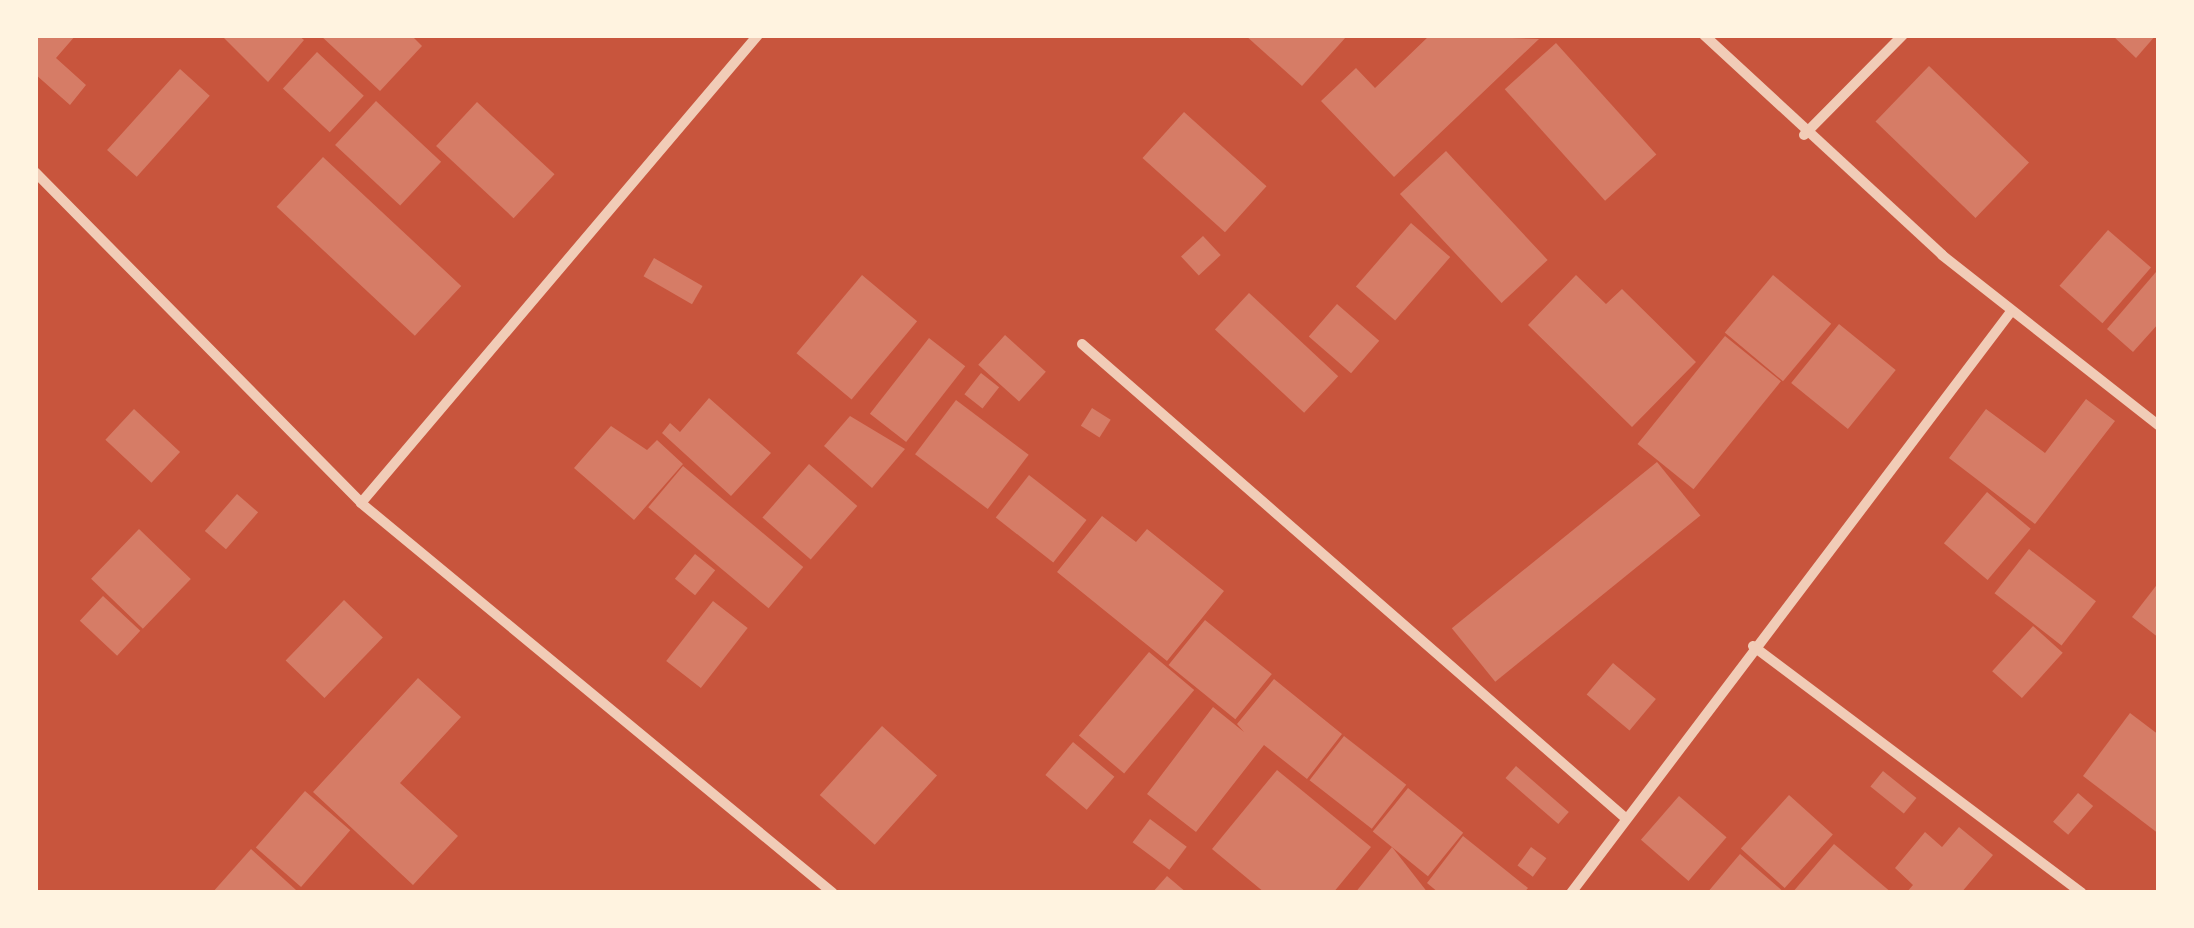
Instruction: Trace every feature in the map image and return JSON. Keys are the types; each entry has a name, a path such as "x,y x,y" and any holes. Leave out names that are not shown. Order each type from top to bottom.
{"street":[{"path":"361,503 758,35"},
{"path":"1704,35 1804,135 2010,312 2159,426"},
{"path":"1804,135 1903,35"},
{"path":"35,172 361,503 833,893"},
{"path":"1571,893 1623,816 2010,312"},
{"path":"1082,344 1623,816"},
{"path":"1753,646 2082,893"}],"building":[{"path":"35,35 76,35 56,58 86,85 70,105 35,74"},
{"path":"221,35 298,35 304,40 268,82"},
{"path":"320,35 411,35 422,46 380,91"},
{"path":"1245,35 1344,35 1346,37 1302,86"},
{"path":"1430,35 1539,39 1394,177 1321,101 1356,68 1375,88"},
{"path":"2112,35 2156,35 2136,58"},
{"path":"1556,43 1656,154 1605,201 1505,89"},
{"path":"317,52 364,96 330,132 283,89"},
{"path":"1929,66 2029,163 1975,218 1876,121"},
{"path":"180,69 210,96 137,177 107,150"},
{"path":"376,101 441,162 400,206 335,145"},
{"path":"477,102 555,174 514,218 436,146"},
{"path":"1184,112 1266,186 1225,232 1143,158"},
{"path":"1446,151 1548,260 1502,303 1400,194"},
{"path":"323,157 461,286 415,336 277,207"},
{"path":"1411,223 1450,257 1395,321 1356,286"},
{"path":"2108,230 2151,267 2102,323 2059,286"},
{"path":"1203,236 1221,255 1199,275 1181,256"},
{"path":"654,258 702,286 692,304 644,276"},
{"path":"2156,272 2159,323 2133,352 2107,329"},
{"path":"862,275 917,321 852,399 796,353"},
{"path":"1576,275 1606,304 1622,289 1696,362 1632,427 1528,325"},
{"path":"1773,275 1831,324 1783,381 1725,332"},
{"path":"1249,293 1338,376 1304,413 1215,330"},
{"path":"1337,304 1379,341 1351,373 1309,336"},
{"path":"1839,324 1896,370 1848,429 1791,383"},
{"path":"1005,335 1046,372 1019,402 978,365"},
{"path":"1725,336 1781,381 1693,489 1638,444"},
{"path":"929,338 965,366 906,442 870,414"},
{"path":"981,373 999,387 983,408 964,394"},
{"path":"709,398 771,453 731,496 662,433 670,423 680,432"},
{"path":"2086,399 2115,421 2035,524 1949,458 1986,409 2045,453"},
{"path":"956,400 1029,455 988,509 915,454"},
{"path":"1092,408 1111,420 1100,437 1081,426"},
{"path":"134,409 180,452 151,483 105,440"},
{"path":"850,416 905,449 872,488 824,446"},
{"path":"611,426 647,450 657,440 683,464 634,520 574,468"},
{"path":"1657,462 1700,516 1495,682 1452,628"},
{"path":"809,464 857,506 811,560 762,518"},
{"path":"683,466 803,567 769,608 648,507"},
{"path":"1029,475 1087,520 1053,562 996,518"},
{"path":"1987,492 2031,529 1988,580 1944,543"},
{"path":"237,494 258,512 226,549 205,531"},
{"path":"1102,516 1136,542 1147,529 1224,591 1167,661 1057,572"},
{"path":"139,529 191,579 143,629 91,579"},
{"path":"2029,549 2096,601 2062,645 1995,593"},
{"path":"695,554 715,570 695,595 675,579"},
{"path":"2159,582 2159,638 2132,617"},
{"path":"103,596 140,631 117,656 80,621"},
{"path":"344,600 383,638 324,698 286,660"},
{"path":"713,601 748,628 701,688 666,661"},
{"path":"1205,620 1272,674 1235,719 1168,665"},
{"path":"2033,626 2063,653 2022,698 1992,671"},
{"path":"1149,652 1194,690 1124,773 1079,735"},
{"path":"1613,663 1656,699 1630,730 1587,694"},
{"path":"418,678 461,717 400,783 458,836 413,885 313,792"},
{"path":"1274,679 1342,734 1307,779 1264,745 1196,832 1147,794 1213,707 1244,732 1237,724"},
{"path":"2130,713 2159,735 2159,834 2083,776"},
{"path":"882,726 937,776 875,845 820,795"},
{"path":"1344,736 1406,785 1372,829 1310,780"},
{"path":"1073,742 1114,777 1087,810 1045,775"},
{"path":"1516,766 1569,812 1558,824 1506,778"},
{"path":"1277,770 1371,847 1333,893 1265,893 1212,849"},
{"path":"1883,771 1916,798 1904,814 1870,787"},
{"path":"1408,788 1463,833 1428,876 1373,832"},
{"path":"305,791 350,830 301,887 256,848"},
{"path":"2078,793 2093,806 2068,835 2053,822"},
{"path":"1789,795 1833,834 1785,888 1741,849"},
{"path":"1679,796 1727,837 1688,881 1641,840"},
{"path":"1150,819 1187,847 1169,870 1133,842"},
{"path":"1959,827 1993,855 1961,893 1906,893 1913,885 1895,868 1925,832 1942,847"},
{"path":"1463,836 1528,888 1524,893 1439,893 1427,883"},
{"path":"1834,844 1892,893 1792,893"},
{"path":"1392,847 1428,893 1355,893"},
{"path":"1531,847 1546,858 1533,877 1517,866"},
{"path":"251,849 296,890 212,893"},
{"path":"1740,854 1785,893 1707,893"},
{"path":"1167,876 1187,893 1152,893"}]}
